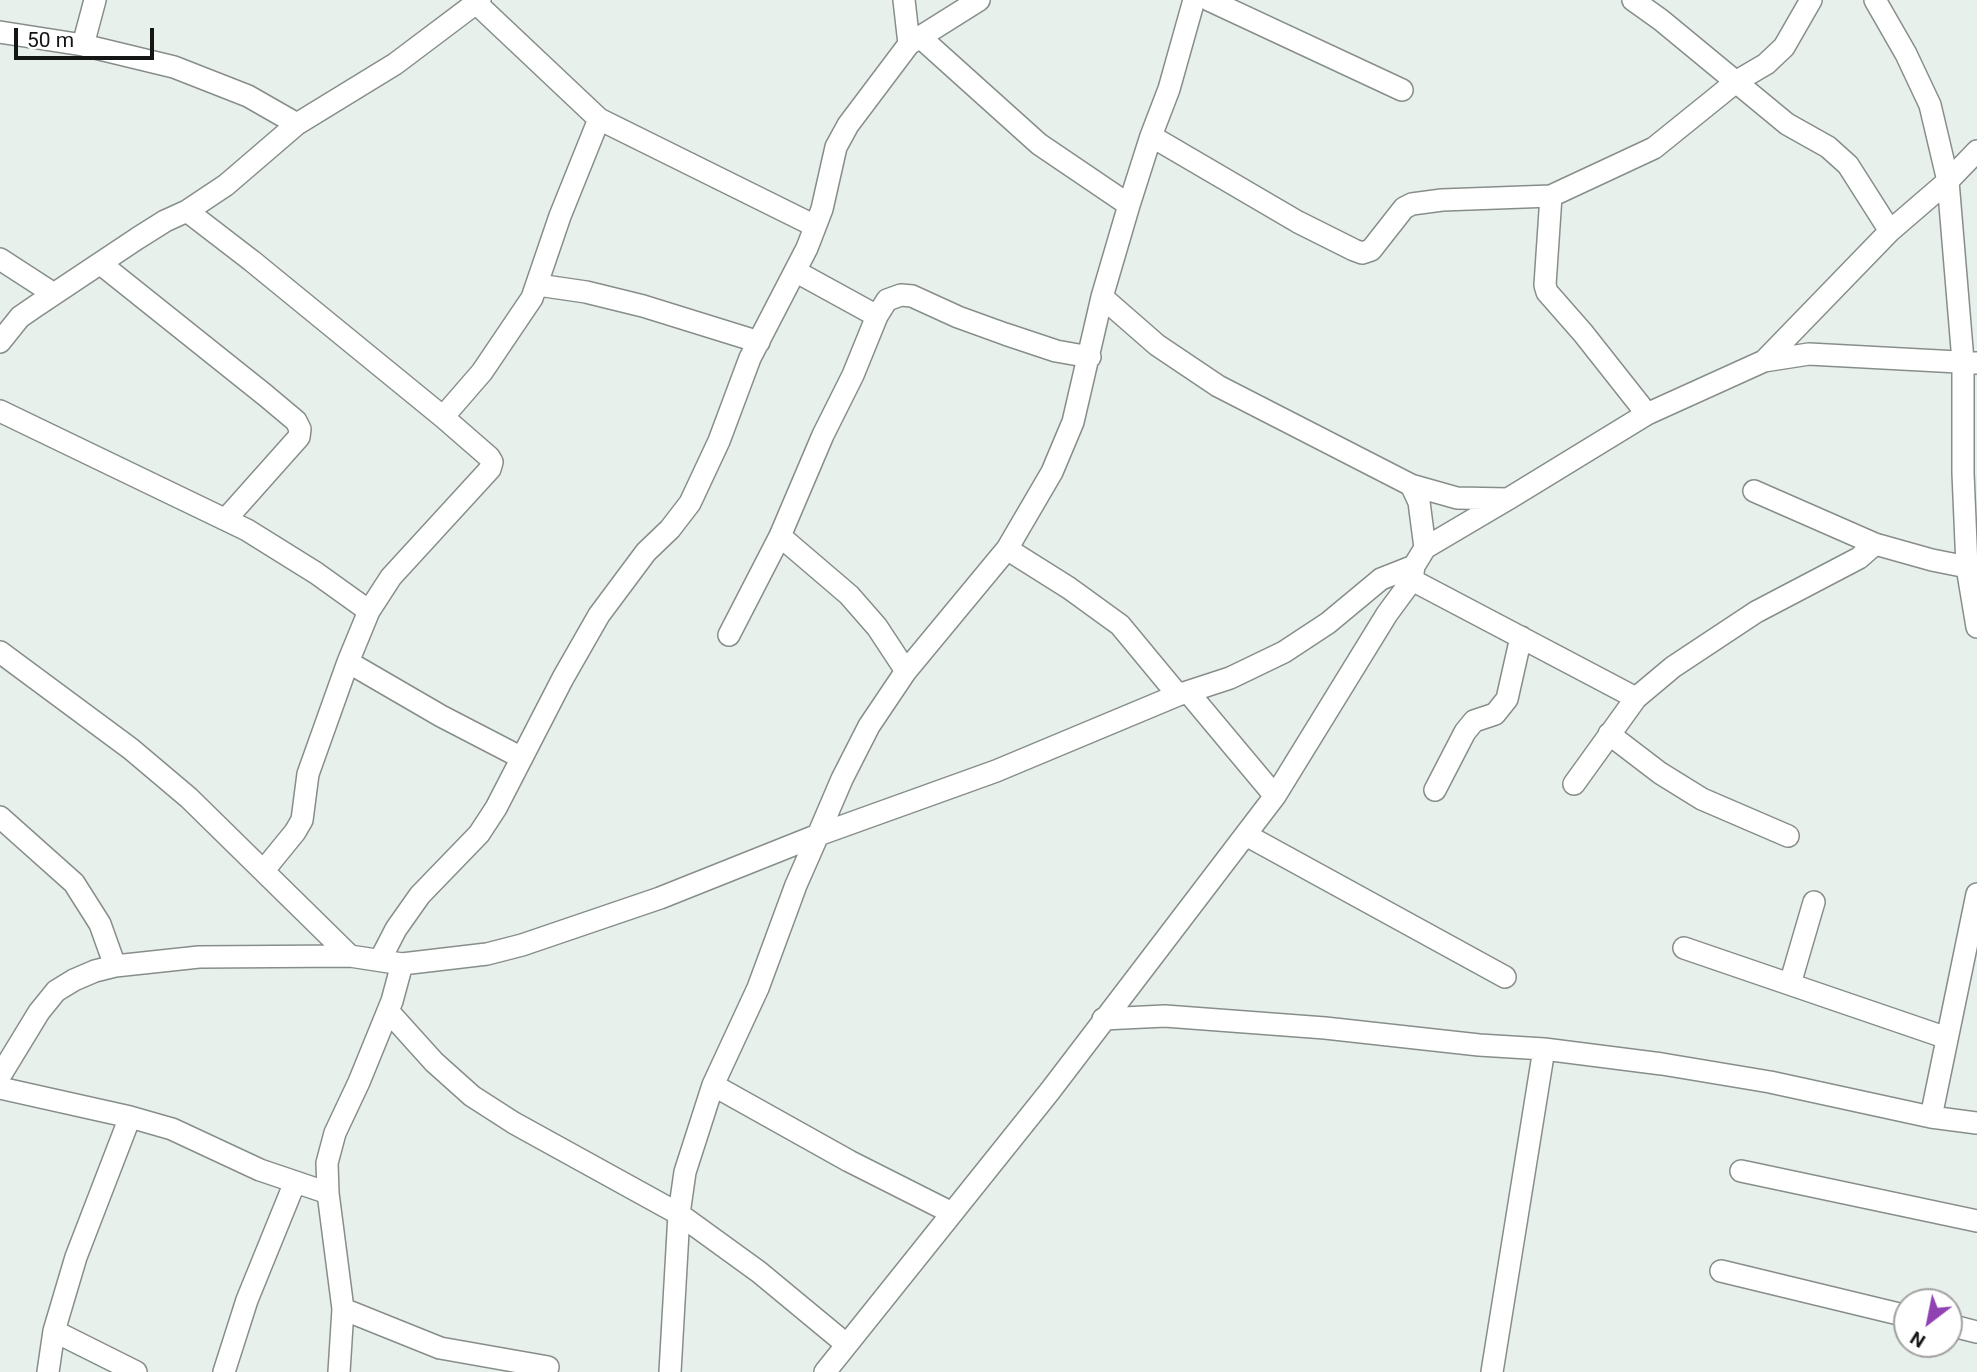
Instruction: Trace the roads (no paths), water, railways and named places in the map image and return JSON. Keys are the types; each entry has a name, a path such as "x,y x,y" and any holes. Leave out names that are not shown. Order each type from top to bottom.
{"street":[{"path":"83,45 95,0"},
{"path":"904,0 914,41 1039,144 1129,205"},
{"path":"380,960 396,929 420,895 479,834 496,808 599,615 646,552 670,529 690,503 709,464 750,358 815,226 822,209 836,147 848,125 914,41 979,0"},
{"path":"670,1372 679,1214 685,1172 713,1085 758,988 796,885 842,779 869,726 906,671 1007,549 1052,472 1073,422 1102,298 1151,136 1169,89 1194,0"},
{"path":"1209,0 1402,90"},
{"path":"1633,0 1737,81 1787,124 1828,147 1848,165 1890,231"},
{"path":"1151,136 1298,222 1362,253 1371,250 1404,208 1412,204 1442,200 1551,196 1654,148 1737,81 1766,64 1784,47 1811,0"},
{"path":"1875,0 1906,54 1930,105 1948,181 1970,362 1963,473 1967,567 1977,627"},
{"path":"0,342 20,317 164,222 187,211 226,185 297,124 395,64 477,1 599,119 815,226"},
{"path":"0,32 83,45 174,67 248,96 297,124"},
{"path":"443,417 482,372 523,314 538,285 560,216 599,119"},
{"path":"1764,361 1890,231 1948,181 1977,151"},
{"path":"1551,196 1545,285 1547,292 1647,414"},
{"path":"187,211 443,417 492,462 490,469 391,577 369,611 308,774 302,820 264,870"},
{"path":"0,259 54,294"},
{"path":"101,264 254,386 296,421 300,429 299,437 226,519"},
{"path":"795,271 877,316"},
{"path":"538,285 586,292 643,306 759,342"},
{"path":"729,635 780,536 877,316 887,300 901,295 912,296 1005,334 1056,351 1090,357"},
{"path":"1102,298 1157,345 1218,386 1411,485 1457,498 1508,499"},
{"path":"0,1076 38,1012 56,991 74,980 115,966 199,957 349,956 402,964 487,954 523,945 660,898 818,835 996,771 1183,693 1230,678 1284,652 1328,622 1381,579 1417,565 1508,499 1647,414 1764,361 1809,354 1970,362"},
{"path":"0,411 170,495 226,519 272,545 369,611"},
{"path":"825,1372 1050,1091 1275,796 1417,565 1419,502 1411,485"},
{"path":"1755,491 1875,544 1967,567"},
{"path":"780,536 849,595 877,627 906,671"},
{"path":"1574,784 1636,698 1673,667 1756,612 1859,558 1875,544"},
{"path":"1007,549 1119,625 1275,796"},
{"path":"1417,565 1521,637 1636,698"},
{"path":"1435,790 1465,732 1474,721 1495,714 1507,699 1521,637"},
{"path":"0,652 131,749 189,799 349,956"},
{"path":"348,662 441,716 522,758"},
{"path":"1609,734 1660,773 1702,799 1788,836"},
{"path":"0,817 74,883 100,924 115,966"},
{"path":"1246,835 1505,977"},
{"path":"1931,1117 1977,894"},
{"path":"1790,984 1814,902"},
{"path":"1684,948 1947,1038"},
{"path":"340,1372 343,1309 328,1193 327,1163 335,1133 388,1011 402,964"},
{"path":"388,1011 434,1062 472,1096 514,1123 679,1214 759,1272 846,1344"},
{"path":"1103,1019 1165,1016 1544,1049 1662,1064 1770,1082 1931,1117 1977,1122"},
{"path":"1492,1372 1544,1049"},
{"path":"713,1085 849,1161 952,1213"},
{"path":"0,1088 172,1129 260,1170 328,1193"},
{"path":"48,1372 54,1331 76,1257 130,1117"},
{"path":"1741,1171 1977,1221"},
{"path":"224,1372 247,1300 295,1182"},
{"path":"1721,1271 1893,1312"},
{"path":"343,1309 440,1348 548,1367"},
{"path":"54,1331 136,1372"}]}
